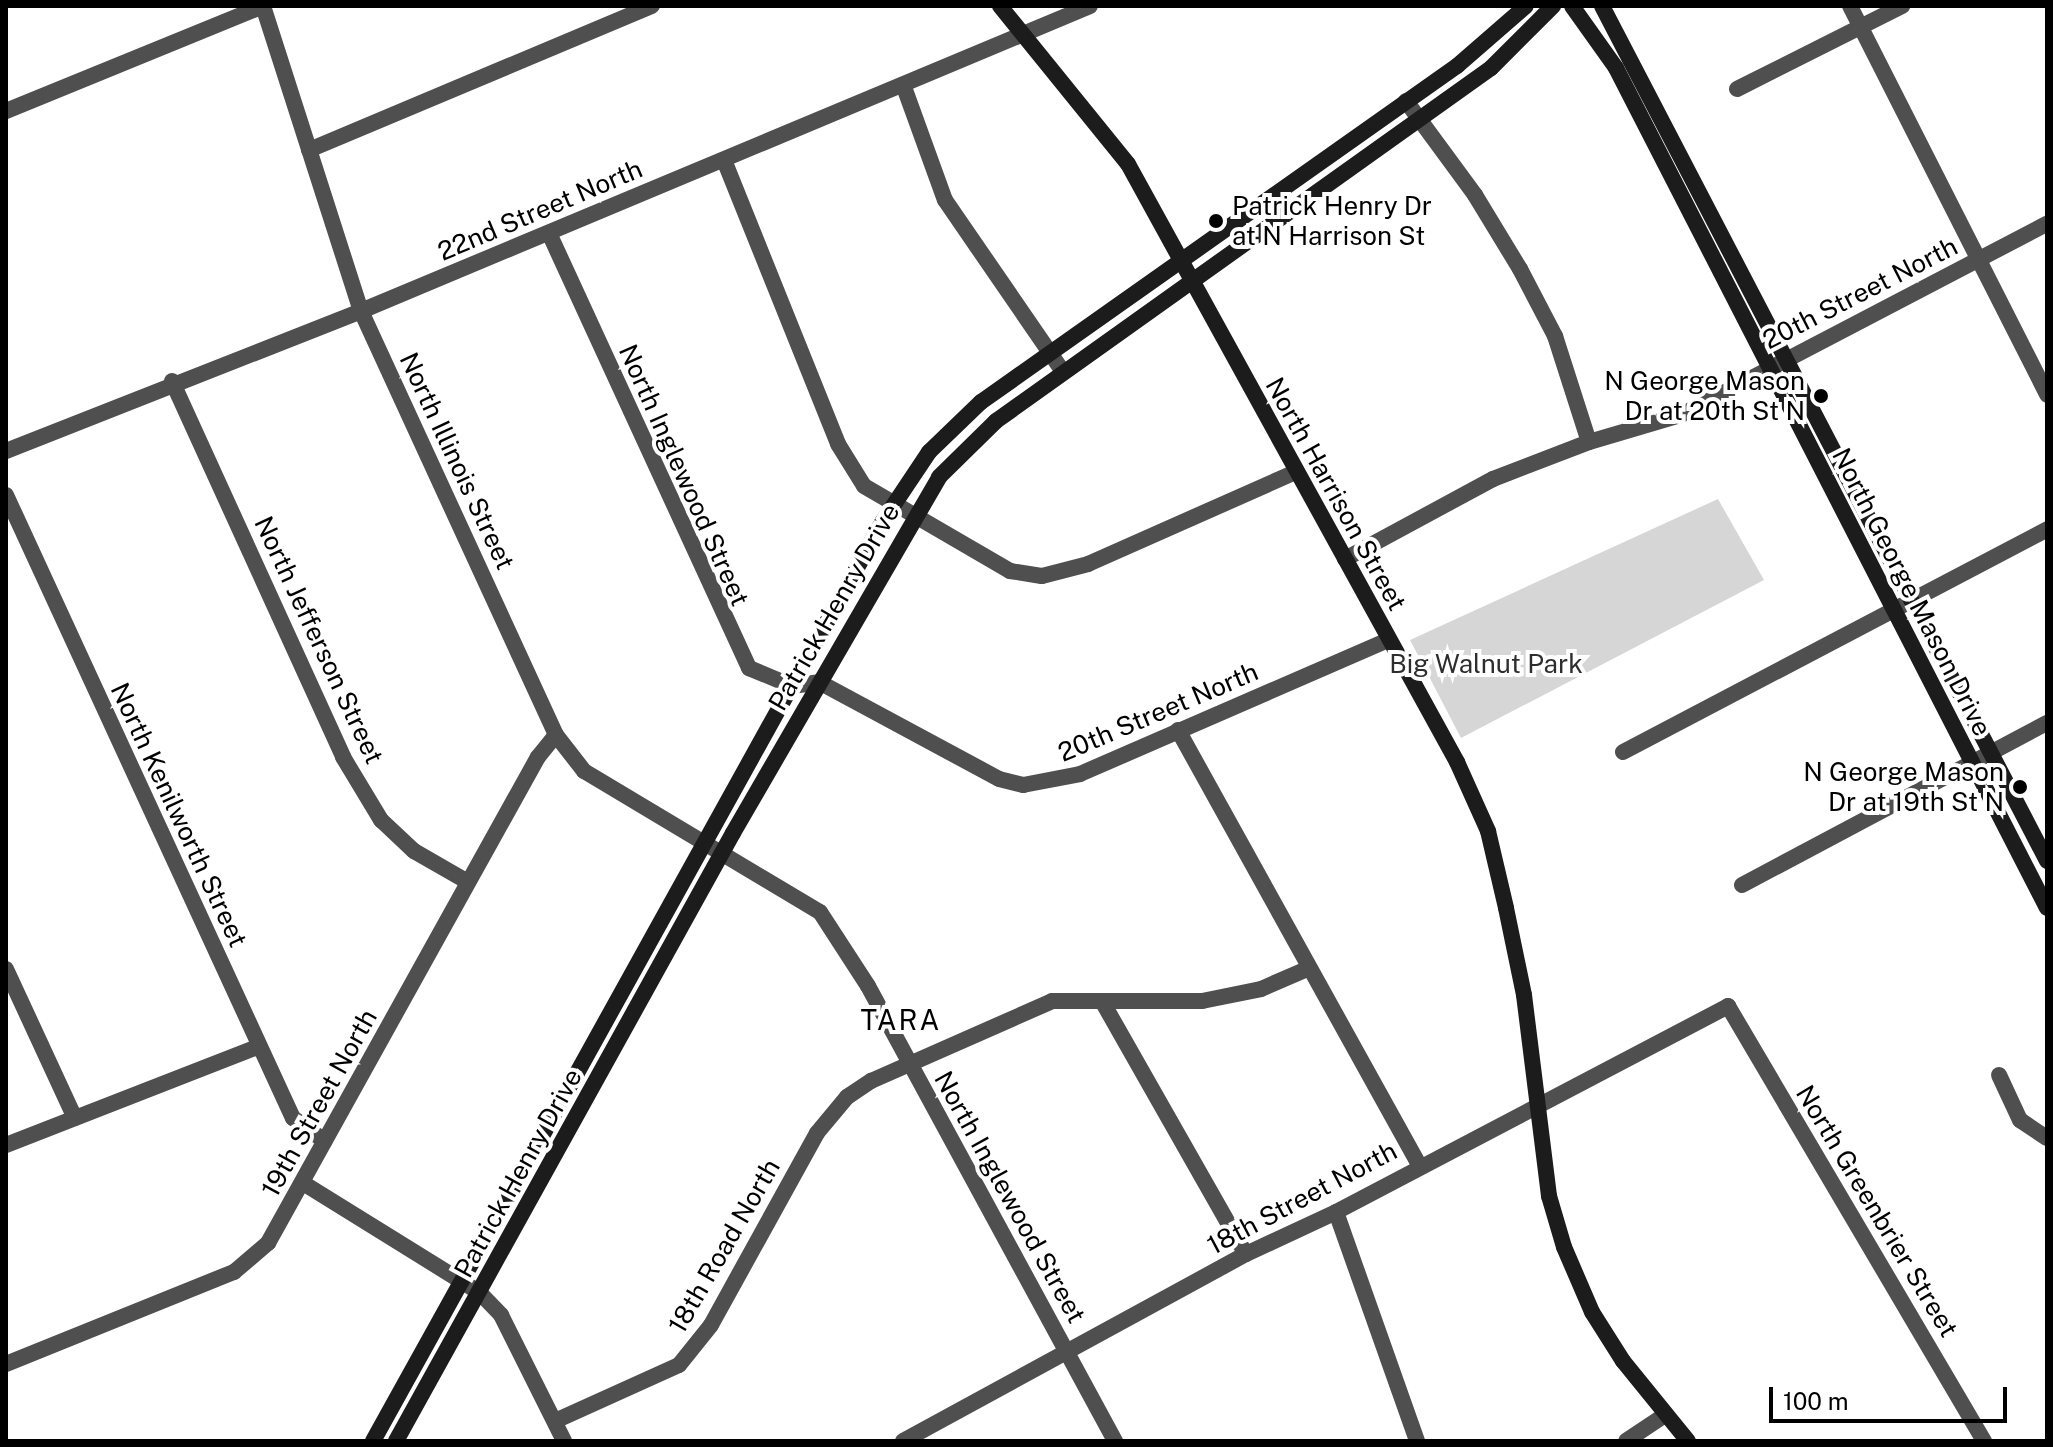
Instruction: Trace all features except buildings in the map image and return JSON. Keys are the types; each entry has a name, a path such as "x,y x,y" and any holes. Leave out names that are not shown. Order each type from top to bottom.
{"street":[{"path":"6,111 263,6"},
{"name":"North Illinois Street","path":"263,6 361,311 556,735 584,771 722,853"},
{"path":"309,150 652,6"},
{"name":"North Harrison Street","path":"1000,6 1128,164 1457,762 1488,831 1524,995 1535,1103 1549,1196 1564,1247 1592,1312 1665,1415 1688,1441"},
{"name":"22nd Street North","path":"6,451 172,381 361,311 904,87 1090,6"},
{"name":"Patrick Henry Drive","path":"373,1441 893,502 949,430 1050,352 1478,50 1526,6"},
{"name":"Patrick Henry Drive","path":"396,1441 914,514 965,448 1063,372 1491,68 1553,6"},
{"name":"North George Mason Drive","path":"1572,6 1616,68 2047,908"},
{"name":"North George Mason Drive","path":"1602,6 2047,861"},
{"path":"1850,6 2047,395"},
{"path":"1737,89 1902,6"},
{"path":"904,87 945,200 1063,372"},
{"path":"1406,101 1475,195 1555,336 1589,442"},
{"path":"724,160 838,444 864,486 1010,571 1042,576 1088,564 1296,472"},
{"name":"20th Street North","path":"1345,559 1493,479 1589,442 1681,415 1768,366 2047,224"},
{"name":"North Inglewood Street","path":"549,233 738,653 749,668 792,686"},
{"name":"North Jefferson Street","path":"172,381 351,769 381,820 414,851 468,882"},
{"name":"North Kenilworth Street","path":"6,495 293,1118 325,1141"},
{"path":"1623,752 2047,529"},
{"name":"20th Street North","path":"819,682 999,779 1023,785 1080,774 1388,640"},
{"path":"792,686 819,682"},
{"path":"1742,885 2047,723"},
{"path":"1178,730 1307,969 1419,1165"},
{"name":"19th Street North","path":"6,1364 234,1272 268,1243 538,757 556,735"},
{"name":"North Inglewood Street","path":"722,853 820,912 909,1062 1115,1441"},
{"path":"6,969 75,1118"},
{"path":"909,1062 1052,1001 1202,1001 1261,989 1307,969"},
{"path":"1102,1001 1246,1254"},
{"name":"18th Street North","path":"903,1441 1246,1254 1336,1212 1535,1103 1728,1006"},
{"name":"North Greenbrier Street","path":"1728,1006 1984,1441"},
{"path":"6,1145 258,1047"},
{"name":"18th Road North","path":"555,1421 679,1365 711,1325 817,1133 847,1097 909,1062"},
{"path":"1999,1075 2020,1120 2047,1138"},
{"path":"303,1183 479,1292 501,1315 564,1441"},
{"path":"1336,1212 1417,1441"},
{"path":"1626,1441 1665,1415"}],"green space":[{"name":"Big Walnut Park","path":"1718,499 1764,580 1461,738 1410,640"}],"place":[{"name":"Patrick Henry Dr at N Harrison St","path":"1216,221"},
{"name":"N George Mason Dr at 20th St N","path":"1821,396"},
{"name":"N George Mason Dr at 19th St N","path":"2020,787"}],"district":[{"name":"TARA","path":"901,1020"}]}
